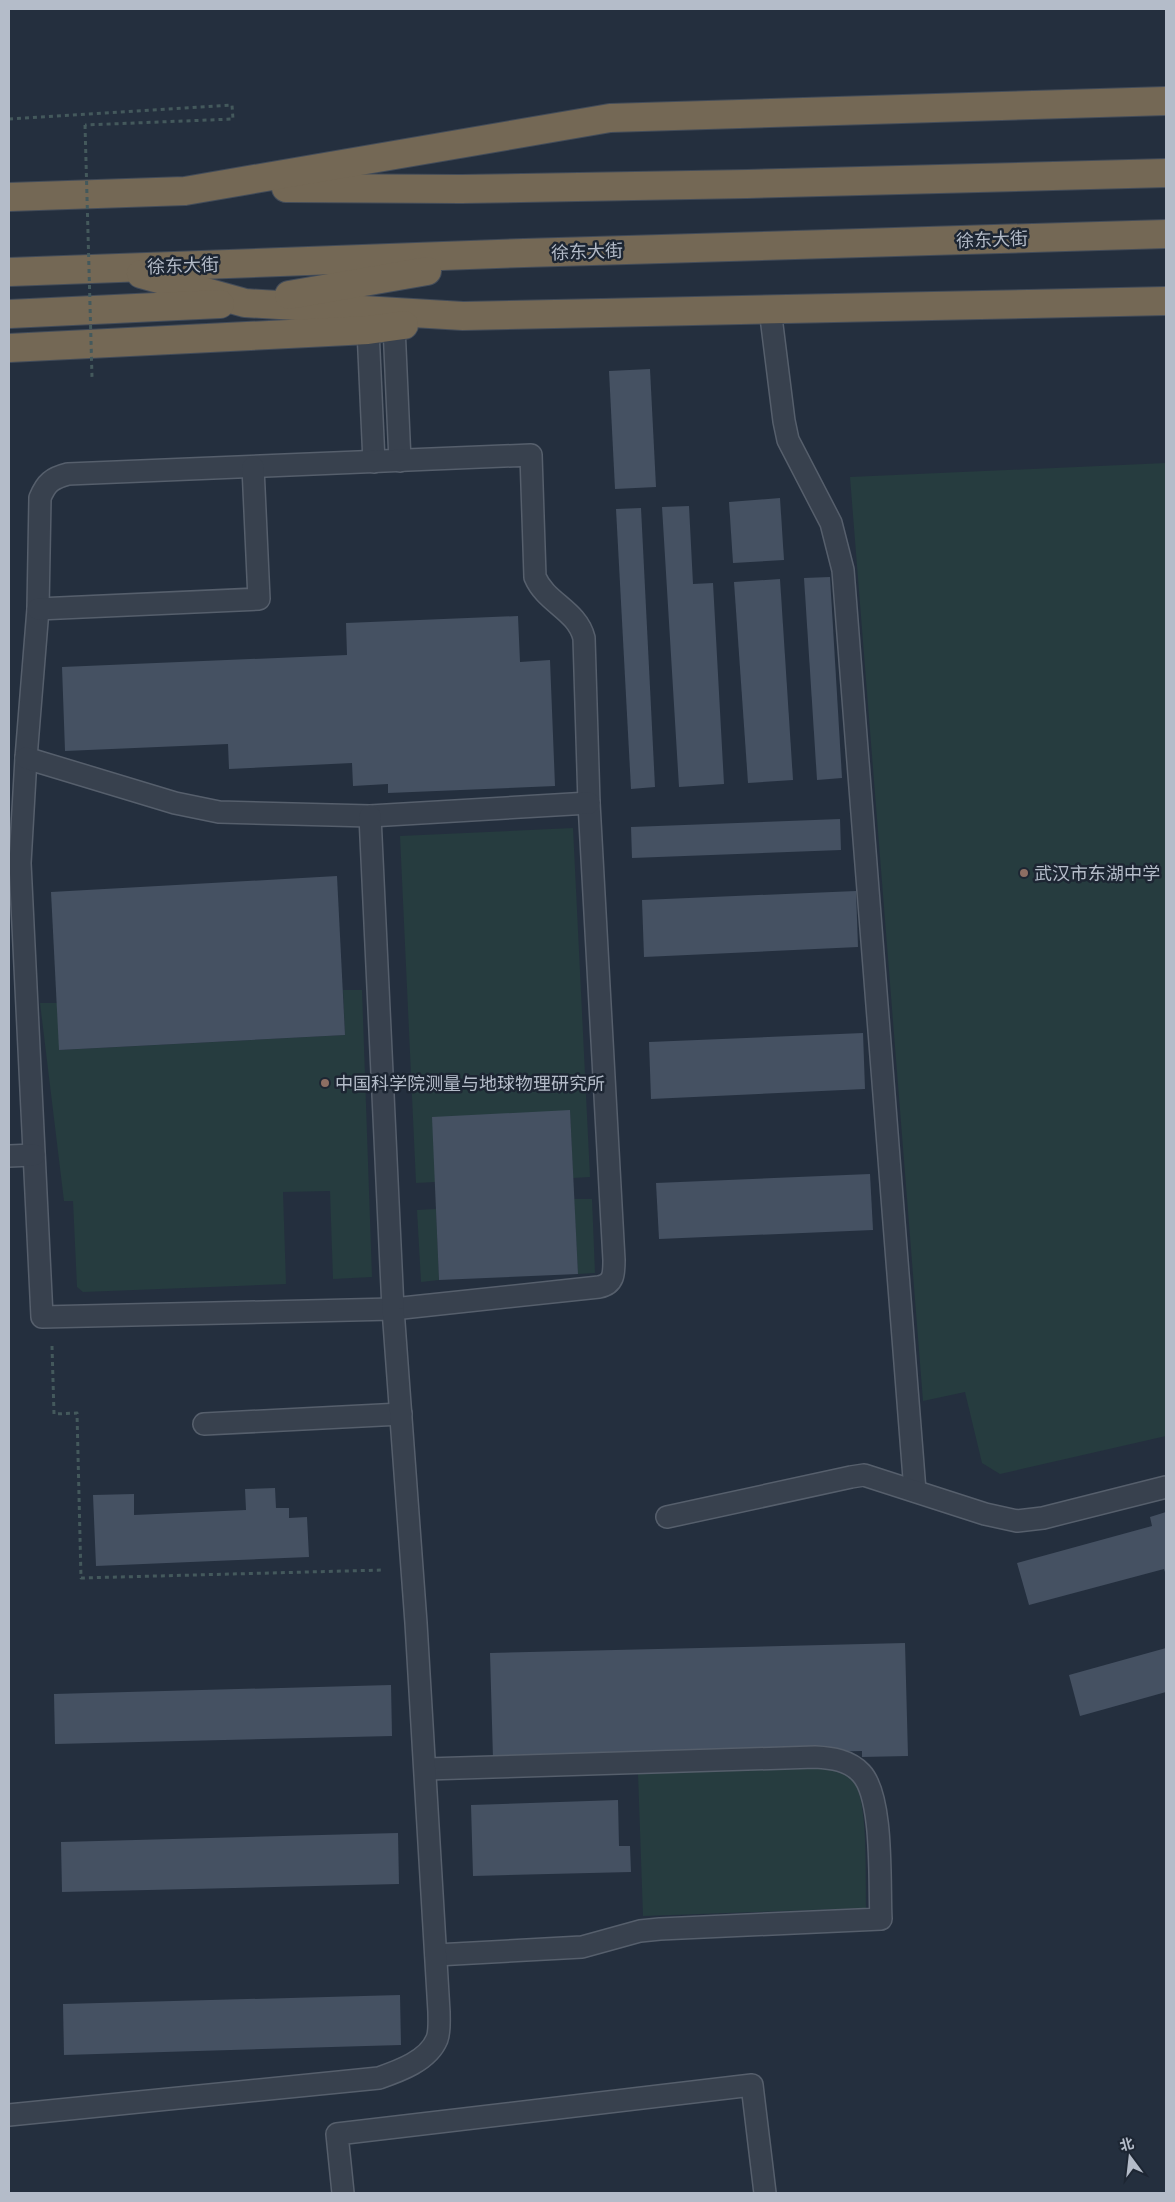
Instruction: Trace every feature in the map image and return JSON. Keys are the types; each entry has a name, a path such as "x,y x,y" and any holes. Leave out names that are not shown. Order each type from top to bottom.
{"highway":[{"path":"185,191 610,118 1166,101"},
{"path":"9,197 315,187 460,189 1166,173"},
{"name":"徐东大街","path":"9,272 524,253 1166,234"},
{"path":"116,267 245,303 524,253"},
{"path":"9,314 245,303 463,316 1166,301"},
{"path":"9,348 381,328 463,316"}],"lane":[{"path":"770,310 788,440 831,523 843,570 915,1491"},
{"path":"381,328 400,461"},
{"path":"374,462 381,328"},
{"path":"531,455 535,577 544,592 581,627 584,638 589,803 614,1260 612,1280 606,1286 599,1288 393,1309 42,1318 20,863 38,609 40,498 45,485 54,477 68,474 400,461 531,455"},
{"path":"38,609 259,599 253,467"},
{"path":"26,758 176,803 219,812 370,816 589,803"},
{"path":"9,2115 362,2080 395,2072 422,2057 437,2040 440,2012 426,1769 393,1309 370,816"},
{"path":"9,1156 34,1155"},
{"path":"204,1424 401,1414"},
{"path":"667,1517 851,1476 876,1478 985,1514 1016,1521 1043,1518 1166,1487"},
{"path":"426,1769 834,1758 849,1764 862,1773 869,1786 877,1812 881,1919 660,1929 640,1931 582,1947 436,1955"},
{"path":"343,2193 337,2134 752,2085 765,2193"}],"path":[{"path":"9,119 232,105 233,119 85,125 92,378"},
{"path":"52,1317 54,1414 77,1413 81,1578 412,1569"}],"green space":[{"path":"1166,463 1166,1436 1000,1474 982,1463 965,1392 923,1401 850,477"},
{"path":"573,828 590,1177 573,1178 570,1111 435,1182 416,1183 400,836"},
{"path":"343,990 362,990 372,1277 333,1279 330,1191 283,1192 286,1284 83,1292 77,1287 73,1201 64,1201 40,1003 57,1003 60,1050 345,1035"},
{"path":"574,1199 592,1199 595,1273 578,1274"},
{"path":"436,1209 439,1280 421,1282 417,1210"},
{"path":"829,1767 848,1775 853,1780 862,1804 866,1860 866,1908 643,1916 638,1773"}],"building":[{"path":"650,369 656,487 615,489 609,371"},
{"path":"780,498 784,560 733,563 729,502"},
{"path":"689,506 693,584 713,583 724,784 679,787 662,507"},
{"path":"641,508 655,787 631,789 616,509"},
{"path":"830,577 842,778 817,780 804,578"},
{"path":"780,579 793,780 748,783 734,582"},
{"path":"518,616 520,662 550,660 555,786 388,793 388,784 353,786 352,763 229,769 228,744 65,751 62,667 347,655 346,623"},
{"path":"840,819 841,850 632,858 631,827"},
{"path":"337,876 345,1035 59,1050 51,892"},
{"path":"856,891 858,947 644,957 642,900"},
{"path":"863,1033 865,1089 651,1099 649,1042"},
{"path":"570,1110 578,1274 439,1280 432,1117"},
{"path":"870,1174 873,1230 659,1239 656,1183"},
{"path":"275,1488 276,1508 289,1508 289,1518 307,1517 309,1557 96,1566 93,1495 134,1494 134,1515 246,1510 245,1489"},
{"path":"1166,1512 1166,1575 1164,1569 1029,1605 1017,1563 1152,1526 1150,1517"},
{"path":"905,1643 908,1756 862,1757 862,1751 493,1759 490,1653"},
{"path":"1166,1648 1166,1692 1080,1716 1069,1675"},
{"path":"391,1685 392,1736 55,1744 54,1694"},
{"path":"618,1800 619,1846 630,1846 631,1872 473,1876 471,1805"},
{"path":"398,1833 399,1884 62,1892 61,1842"},
{"path":"400,1995 401,2045 64,2055 63,2004"}],"place":[{"name":"武汉市东湖中学","path":"1024,873"},
{"name":"中国科学院测量与地球物理研究所","path":"325,1083"}]}
